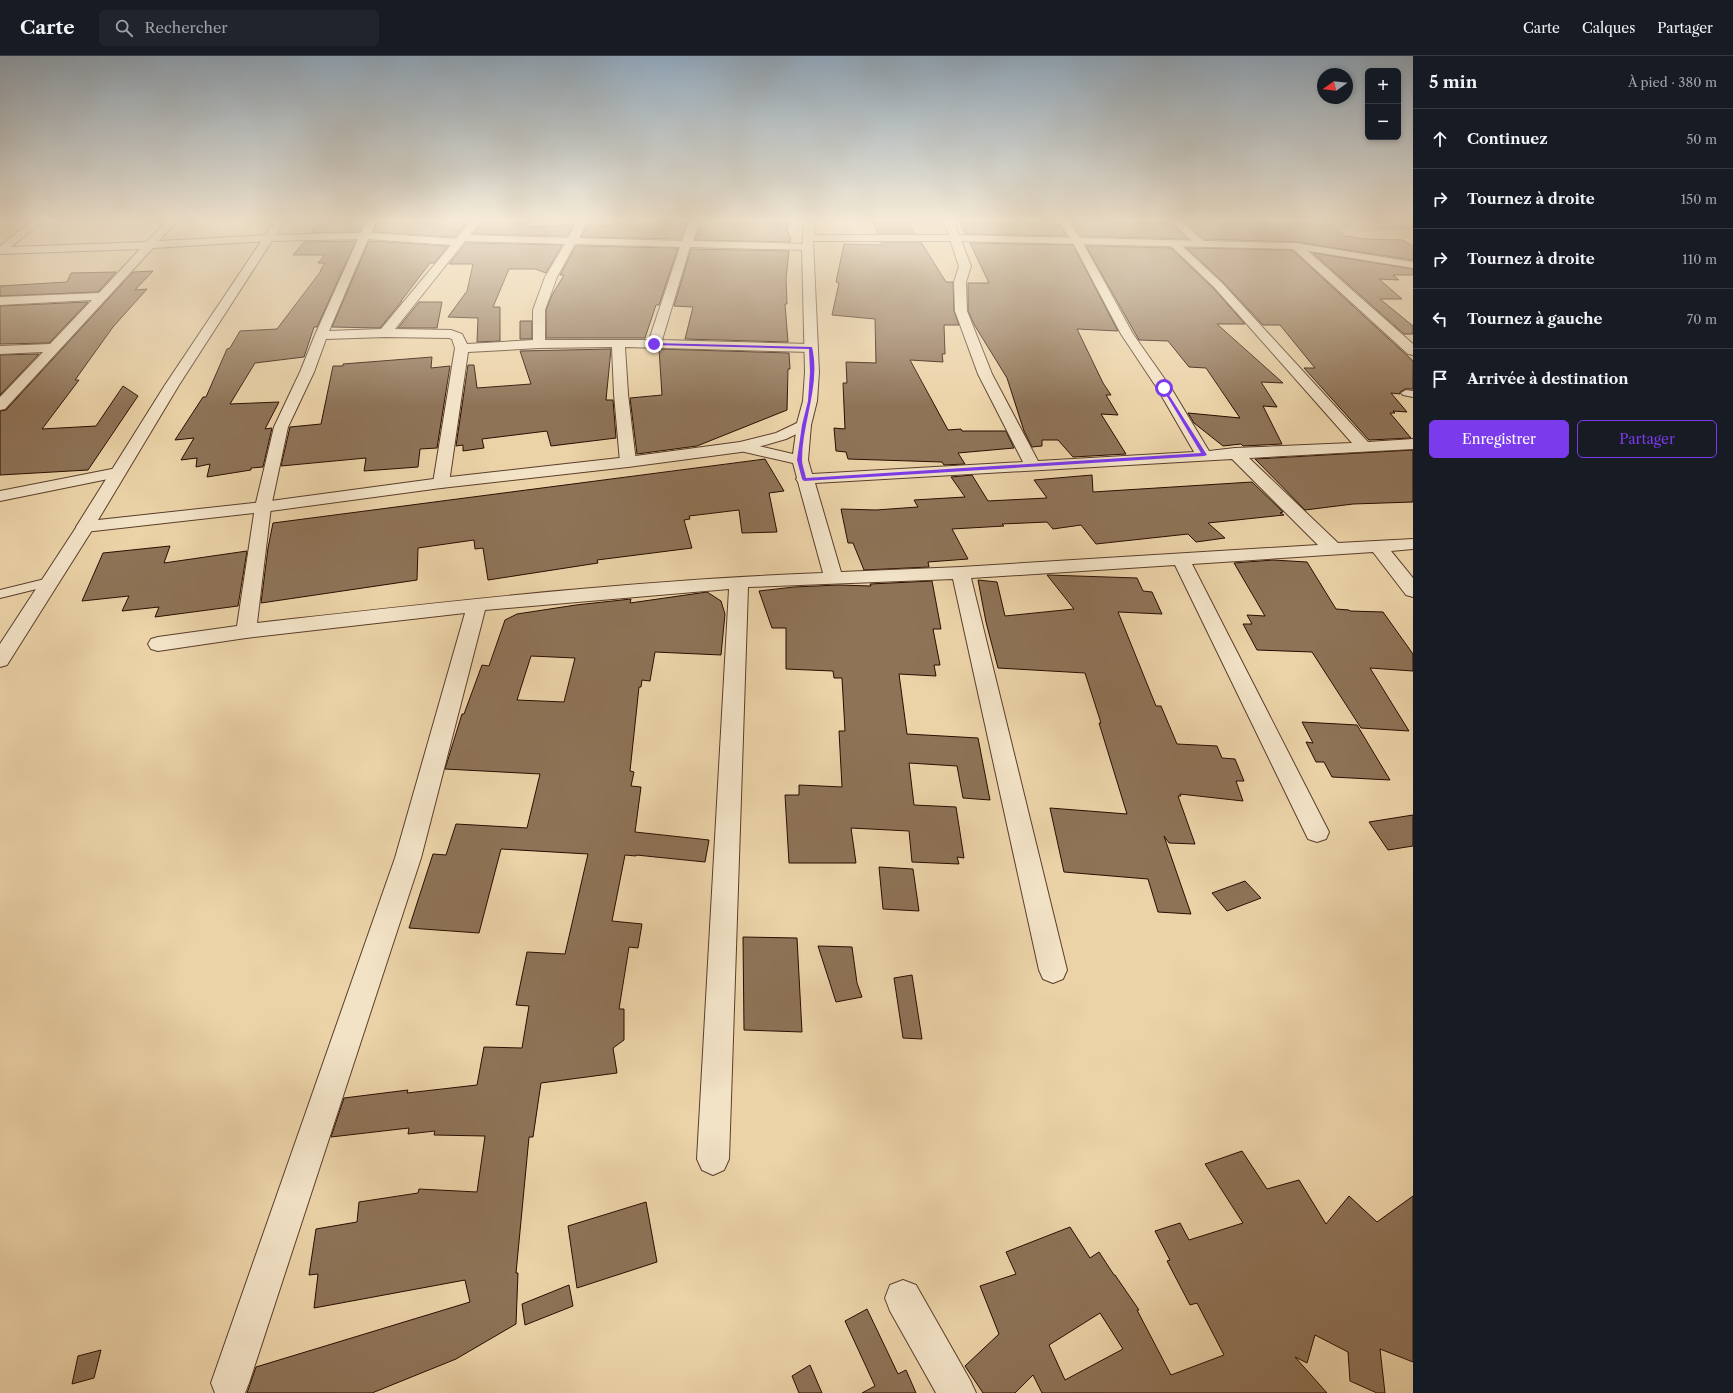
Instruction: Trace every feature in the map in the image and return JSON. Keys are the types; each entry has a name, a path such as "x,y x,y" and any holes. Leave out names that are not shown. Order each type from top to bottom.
{"street":[{"path":"0,406 117,281"},
{"path":"0,660 85,527 172,385 240,281"},
{"path":"246,631 262,507 281,427 307,372 344,281"},
{"path":"385,333 426,281"},
{"path":"539,344 539,310 549,281"},
{"path":"654,344 674,281"},
{"path":"808,281 812,372 810,401 804,425 800,460 804,479 833,577"},
{"path":"960,281 961,311 985,374 1034,466"},
{"path":"1099,281 1127,334 1164,388 1204,455"},
{"path":"1214,281 1363,446"},
{"path":"1334,281 1413,351"},
{"path":"0,301 103,296"},
{"path":"321,335 440,333 452,334 457,337 462,348 441,483"},
{"path":"462,348 539,344 618,343 811,348"},
{"path":"618,343 620,394 628,462"},
{"path":"0,350 53,348"},
{"path":"85,527 262,507 441,483 628,462 741,447 781,436 804,425"},
{"path":"804,479 1235,453 1413,444"},
{"path":"741,447 800,460"},
{"path":"1235,453 1333,549"},
{"path":"0,496 117,473"},
{"path":"158,644 246,631 477,606 739,582 961,573 1413,544"},
{"path":"1378,546 1413,591"},
{"path":"1181,559 1317,832"},
{"path":"961,573 1053,970"},
{"path":"713,1159 739,582"},
{"path":"230,1383 408,858 477,606"},
{"path":"903,1298 957,1393"}],"lane":[{"path":"0,594 49,582"}],"building":[{"path":"108,281 98,292 0,296 0,286"},
{"path":"124,281 143,281 135,290 147,289 113,327 75,380 79,380 42,429 96,426 123,386 138,396 88,470 0,475 0,411 6,410"},
{"path":"313,281 338,281 317,327 314,327 304,357 255,363 230,404 279,402 265,429 272,428 263,467 207,477 210,464 196,467 197,458 181,460 194,438 175,440 203,397 206,397 227,349 230,348 240,331 277,329"},
{"path":"352,281 416,281 380,328 332,327"},
{"path":"469,281 504,281 493,307 500,307 500,341 477,342 478,318 448,317 467,291"},
{"path":"560,281 667,281 659,305 656,305 645,338 546,338 546,310 552,295"},
{"path":"681,281 786,281 787,304 785,304 788,342 685,339 693,307 674,306"},
{"path":"988,281 1092,281 1118,331 1077,329 1103,383 1111,395 1106,395 1118,415 1101,414 1126,454 1073,457 1058,440 1042,440 1042,446 1032,447 1024,431 1007,378 975,326 968,311 968,283 989,283"},
{"path":"1106,281 1206,281 1245,324 1217,324 1283,383 1261,382 1277,407 1263,406 1282,444 1243,446 1241,444 1223,446 1194,423 1188,413 1240,418 1206,368 1189,367 1168,341 1139,340"},
{"path":"1326,281 1413,361 1413,389 1405,389 1400,392 1400,394 1391,393 1407,412 1393,411 1395,413 1390,413 1411,438 1369,440 1304,368 1315,368 1280,325 1263,325 1223,282"},
{"path":"1345,281 1382,281 1402,299 1380,299 1413,326 1413,334 1404,334"},
{"path":"836,282 953,282 954,311 959,325 944,325 945,354 942,354 943,362 910,360 948,430 961,429 962,431 1006,431 1014,448 958,453 965,464 944,465 942,462 848,459 846,452 836,451 834,428 845,429 843,383 847,383 846,362 876,363 875,319 832,315 839,283"},
{"path":"88,302 49,343 0,344 0,306"},
{"path":"419,302 442,302 437,328 398,328"},
{"path":"520,321 532,321 532,339 520,339"},
{"path":"611,349 606,400 613,400 616,438 551,446 547,431 482,439 484,448 463,451 463,445 456,446 468,365 474,365 477,388 531,384 520,351"},
{"path":"659,349 789,353 790,369 788,369 787,410 697,446 637,454 630,398 662,395"},
{"path":"39,354 0,395 0,355"},
{"path":"432,357 431,368 450,366 437,448 420,449 418,467 364,471 366,458 281,466 290,427 321,424 333,366"},
{"path":"1413,450 1413,502 1353,504 1305,510 1255,459"},
{"path":"765,459 784,491 769,493 777,532 742,533 739,510 689,516 690,519 684,520 692,548 597,560 598,563 488,580 483,548 475,549 474,540 418,548 417,580 261,603 268,548 273,523"},
{"path":"972,475 988,501 1047,498 1034,480 1092,475 1093,492 1252,482 1283,512 1280,513 1284,515 1208,523 1225,538 1196,542 1188,534 1096,544 1081,525 1053,529 1047,522 1002,524 1004,526 952,529 968,559 928,562 929,567 864,570 853,543 848,543 841,509 876,510 918,507 914,500 965,497 951,477"},
{"path":"170,546 164,563 247,551 238,606 155,617 159,607 122,611 129,596 82,601 103,553"},
{"path":"1273,560 1307,562 1336,609 1383,612 1413,654 1413,671 1370,668 1409,731 1361,728 1312,652 1257,650 1243,624 1252,624 1247,615 1265,616 1234,563"},
{"path":"1047,575 1137,578 1143,591 1152,592 1162,614 1118,612 1156,706 1161,706 1177,744 1217,746 1222,758 1235,759 1244,781 1236,781 1243,801 1180,794 1181,796 1178,796 1195,844 1169,843 1164,836 1191,914 1158,912 1148,879 1064,872 1050,808 1127,814 1099,723 1101,723 1085,673 998,668 986,622 978,580 997,582 1005,616 1074,609"},
{"path":"932,581 941,629 933,629 940,665 934,665 936,676 899,674 907,734 978,738 990,800 963,798 957,766 909,763 914,805 956,807 964,858 957,857 959,864 912,862 909,831 851,828 856,863 789,863 785,795 799,795 799,785 842,787 839,731 845,731 842,678 834,678 833,671 786,669 786,628 772,628 759,591 794,587 839,585 871,586 870,584"},
{"path":"707,592 721,601 725,614 721,655 655,652 650,681 642,680 641,687 639,687 630,771 634,772 631,786 641,787 635,832 709,840 705,862 625,855 612,921 642,924 638,948 629,947 619,1009 624,1009 624,1040 613,1048 617,1073 541,1083 533,1137 529,1137 516,1273 518,1273 516,1324 456,1359 372,1393 247,1393 256,1367 470,1302 465,1280 314,1308 318,1274 309,1275 316,1229 357,1222 359,1202 418,1193 419,1189 477,1192 485,1136 434,1135 435,1131 408,1134 409,1128 331,1137 344,1098 408,1090 407,1093 477,1085 484,1047 522,1048 529,1006 516,1005 527,952 565,954 588,854 501,849 479,933 409,928 433,854 446,855 456,824 527,828 540,774 445,769 462,714 464,714 482,665 489,666 505,620 517,614 576,605 631,599 630,603","holes":["531,656 575,658 564,702 517,700"]},
{"path":"1302,722 1357,725 1390,780 1332,777 1324,762 1316,762 1306,742 1313,743"},
{"path":"1413,815 1413,846 1388,850 1369,822"},
{"path":"879,867 913,869 919,911 883,909"},
{"path":"1245,881 1261,898 1227,911 1212,893"},
{"path":"743,937 797,938 802,1032 744,1030"},
{"path":"818,946 852,947 857,983 862,997 836,1002"},
{"path":"912,975 922,1039 903,1038 894,978"},
{"path":"1242,1151 1267,1189 1299,1180 1326,1224 1349,1196 1377,1222 1413,1196 1413,1362 1380,1349 1385,1393 1377,1393 1350,1381 1348,1352 1315,1335 1307,1363 1295,1357 1327,1393 1042,1393 1033,1375 1015,1393 983,1393 965,1366 999,1334 980,1286 1016,1274 1006,1252 1070,1227 1090,1258 1099,1252 1139,1310 1137,1310 1171,1375 1224,1355 1197,1303 1190,1305 1167,1261 1170,1260 1155,1231 1180,1223 1189,1240 1243,1223 1205,1164","holes":["1100,1313 1123,1349 1065,1380 1049,1345"]},
{"path":"646,1202 657,1262 577,1288 568,1226"},
{"path":"569,1285 573,1306 525,1325 522,1304"},
{"path":"867,1309 898,1374 906,1370 916,1393 862,1393 875,1386 845,1321"},
{"path":"101,1350 94,1378 72,1384 78,1356"},
{"path":"810,1365 822,1393 799,1393 792,1376"}],"route":[{"path":"654,344 811,348 812,372 810,401 804,425 800,460 804,479 1204,455 1164,388"}]}
